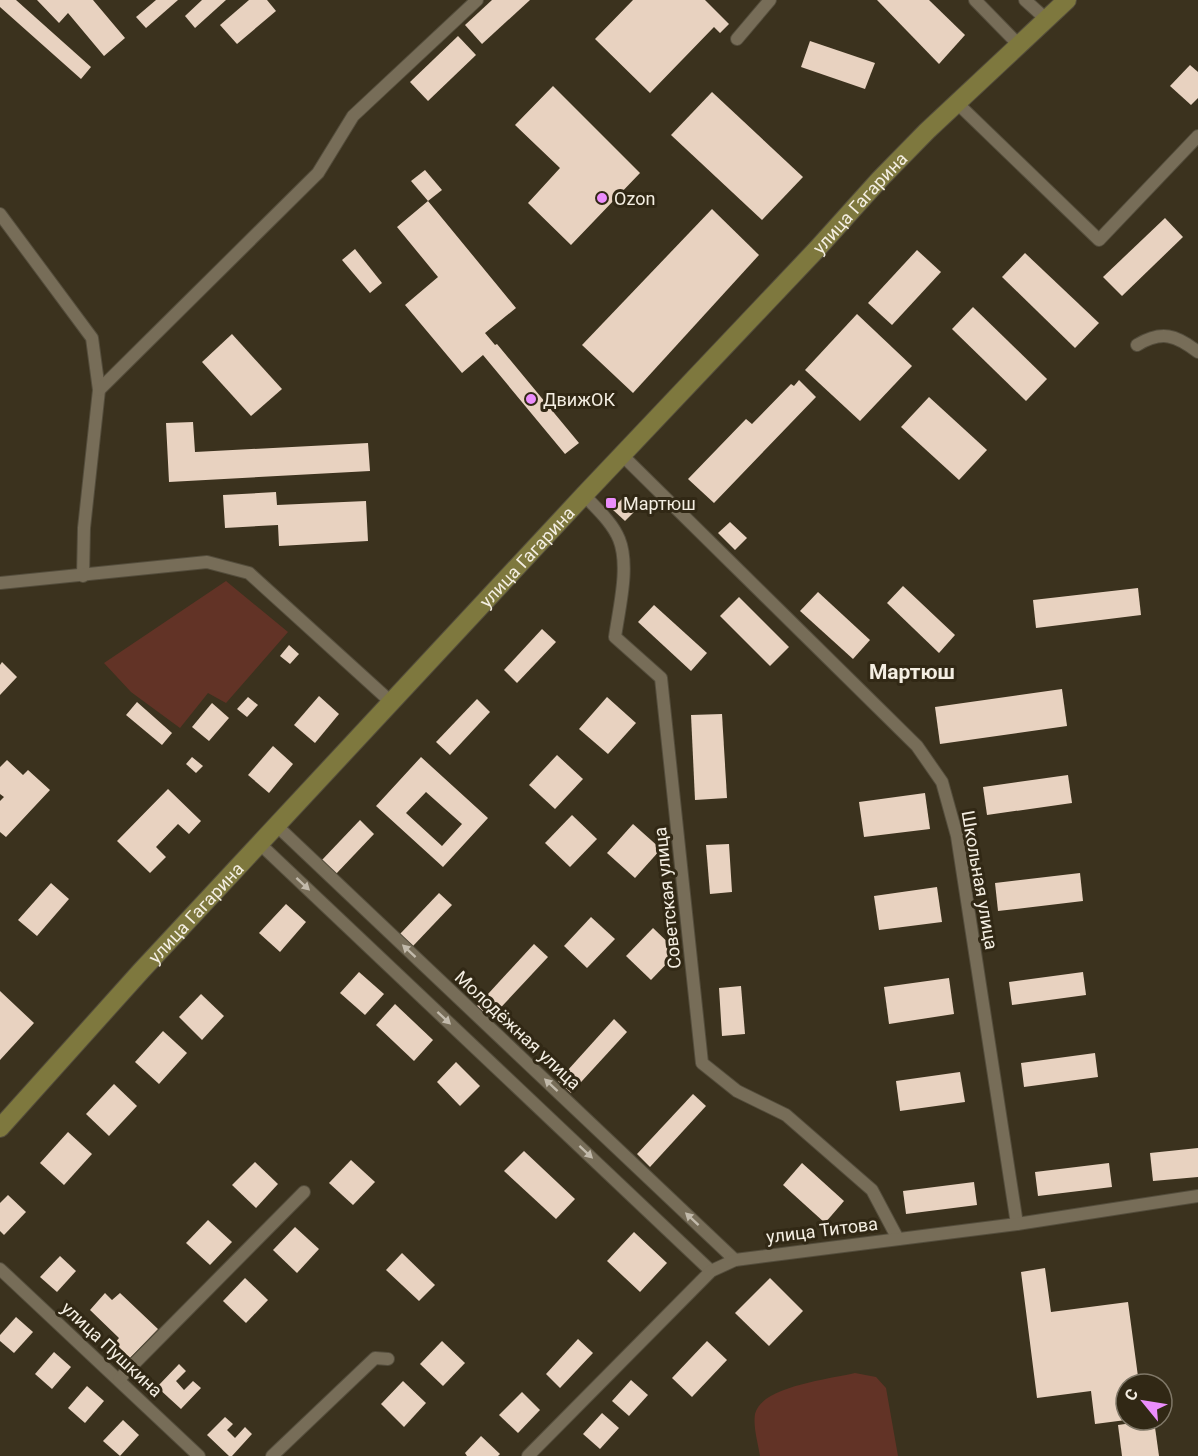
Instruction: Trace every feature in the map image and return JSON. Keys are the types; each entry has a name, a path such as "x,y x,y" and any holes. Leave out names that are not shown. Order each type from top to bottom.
{"main road":[{"name":"улица Гагарина","path":"0,1128 141,971 584,495 818,249 880,179 1067,0"}],"street":[{"path":"99,390 318,173 352,116 477,0"},
{"path":"737,39 770,0"},
{"path":"975,0 1019,45"},
{"path":"1026,0 1046,20"},
{"path":"957,103 1099,240 1198,136"},
{"path":"0,214 93,338 99,390 84,528 83,576"},
{"path":"1137,345 1150,338 1171,336 1198,352"},
{"name":"Школьная улица","path":"622,455 917,746 942,782 957,836 1017,1224"},
{"name":"Советская улица","path":"584,495 611,525 619,539 624,560 615,637 661,678 702,1063 737,1091 786,1115 872,1190 898,1239"},
{"path":"0,583 207,562 249,573 391,702"},
{"name":"Молодёжная улица","path":"277,826 735,1260"},
{"path":"260,844 711,1271"},
{"path":"118,1379 304,1192"},
{"name":"улица Титова","path":"528,1456 711,1271 735,1260 1017,1224 1198,1196"},
{"name":"улица Пушкина","path":"0,1269 199,1456"},
{"path":"272,1456 375,1358 388,1359"}],"shaded area":[{"path":"226,581 288,632 226,703 208,693 180,728 131,692 104,663"},
{"path":"855,1373 876,1377 886,1388 898,1456 760,1456 755,1430 755,1414 760,1404 783,1390 798,1385"}],"building":[{"path":"0,0 16,0 91,67 81,79 0,7"},
{"path":"37,0 93,0 125,38 104,56 68,13 59,23"},
{"path":"156,0 178,0 146,28 136,17"},
{"path":"202,0 226,0 195,28 185,16"},
{"path":"249,0 267,0 276,11 237,44 220,25"},
{"path":"492,0 530,0 482,44 465,25"},
{"path":"633,0 705,0 729,24 720,33 714,27 650,93 595,39"},
{"path":"877,0 929,0 965,35 939,64"},
{"path":"458,36 476,55 428,101 410,82"},
{"path":"810,41 875,63 865,89 801,67"},
{"path":"1190,65 1198,72 1198,98 1191,105 1170,86"},
{"path":"553,86 640,173 571,245 528,203 560,168 515,125"},
{"path":"712,92 803,177 762,220 671,135"},
{"path":"425,170 442,190 428,201 411,181"},
{"path":"428,201 516,308 485,333 495,345 497,344 579,443 565,454 483,355 462,373 405,305 438,277 397,227"},
{"path":"712,209 759,255 633,393 582,345"},
{"path":"1165,218 1183,237 1122,296 1103,277"},
{"path":"355,249 382,283 370,293 342,260"},
{"path":"917,250 941,272 892,325 868,303"},
{"path":"1025,253 1099,323 1075,348 1002,277"},
{"path":"973,307 1047,379 1026,401 952,329"},
{"path":"857,314 912,366 860,421 805,370"},
{"path":"232,334 282,389 251,416 202,362"},
{"path":"799,380 816,397 714,503 688,479 746,419 752,424 791,384 794,386"},
{"path":"929,397 987,450 959,480 901,427"},
{"path":"193,422 195,452 368,443 370,471 169,482 166,423"},
{"path":"276,492 277,505 366,501 368,541 279,546 278,525 225,528 223,495"},
{"path":"626,495 639,507 625,521 612,509"},
{"path":"730,522 747,538 735,550 718,533"},
{"path":"903,586 955,635 939,653 887,603"},
{"path":"1138,588 1141,615 1036,628 1033,600"},
{"path":"818,592 870,640 853,659 800,611"},
{"path":"739,597 789,647 770,666 720,616"},
{"path":"654,605 707,653 691,671 638,622"},
{"path":"542,629 556,642 517,683 504,670"},
{"path":"289,645 299,654 290,664 280,656"},
{"path":"2,662 17,677 0,695 0,665"},
{"path":"1062,689 1067,726 940,744 935,707"},
{"path":"319,696 339,714 315,743 294,725"},
{"path":"248,697 258,705 247,717 237,709"},
{"path":"607,697 636,723 608,754 579,729"},
{"path":"477,699 490,712 450,755 436,742"},
{"path":"137,702 172,733 162,745 126,715"},
{"path":"212,703 229,718 209,741 192,727"},
{"path":"722,714 727,798 695,800 691,715"},
{"path":"273,746 293,764 269,793 248,775"},
{"path":"557,755 583,779 555,809 529,785"},
{"path":"192,757 203,766 196,773 186,764"},
{"path":"421,757 488,818 443,867 376,806","holes":["426,792 462,824 442,846 406,813"]},
{"path":"7,760 23,775 28,770 50,790 6,837 0,832 0,801 4,797 0,794 0,767"},
{"path":"1068,775 1072,803 987,815 983,787"},
{"path":"168,789 201,821 189,834 178,824 156,847 166,857 150,873 117,841"},
{"path":"925,793 930,829 864,837 859,802"},
{"path":"572,815 597,839 570,867 545,843"},
{"path":"360,820 374,834 335,875 321,861"},
{"path":"633,824 661,849 635,878 607,853"},
{"path":"729,844 732,892 710,894 706,845"},
{"path":"1080,873 1083,901 998,911 995,883"},
{"path":"51,883 69,899 37,936 18,920"},
{"path":"937,887 942,922 879,930 874,896"},
{"path":"439,893 452,905 413,946 400,934"},
{"path":"286,904 306,922 280,952 259,933"},
{"path":"591,917 615,939 587,968 564,946"},
{"path":"653,928 678,952 651,980 626,956"},
{"path":"534,944 548,957 491,1018 477,1006"},
{"path":"359,972 384,994 365,1015 340,993"},
{"path":"1083,972 1086,995 1012,1005 1009,982"},
{"path":"949,978 954,1014 889,1024 884,987"},
{"path":"741,986 745,1034 722,1036 719,988"},
{"path":"0,991 34,1023 0,1060"},
{"path":"201,994 224,1016 202,1040 179,1017"},
{"path":"395,1004 433,1040 414,1061 376,1025"},
{"path":"614,1019 627,1032 571,1093 558,1081"},
{"path":"163,1031 187,1053 159,1084 135,1062"},
{"path":"1095,1053 1098,1077 1024,1087 1021,1063"},
{"path":"456,1062 480,1086 460,1106 437,1082"},
{"path":"960,1072 965,1102 900,1111 896,1081"},
{"path":"114,1084 137,1106 109,1136 86,1114"},
{"path":"693,1094 706,1106 650,1167 637,1154"},
{"path":"68,1132 92,1154 64,1185 40,1163"},
{"path":"1198,1148 1198,1177 1153,1181 1150,1153"},
{"path":"524,1151 575,1199 556,1219 504,1171"},
{"path":"351,1160 375,1182 353,1205 329,1183"},
{"path":"255,1162 278,1184 256,1208 232,1185"},
{"path":"802,1163 844,1201 825,1223 783,1185"},
{"path":"1109,1163 1112,1187 1038,1196 1035,1172"},
{"path":"974,1182 977,1205 906,1214 903,1191"},
{"path":"8,1195 26,1212 4,1235 0,1231 0,1203"},
{"path":"208,1220 232,1242 210,1265 186,1243"},
{"path":"295,1227 319,1249 297,1273 273,1250"},
{"path":"634,1232 667,1263 640,1292 607,1261"},
{"path":"402,1253 435,1285 419,1301 386,1270"},
{"path":"60,1256 76,1271 57,1292 40,1277"},
{"path":"1045,1268 1051,1312 1128,1302 1137,1372 1114,1372 1114,1422 1095,1424 1091,1391 1037,1398 1021,1272"},
{"path":"245,1278 268,1300 246,1323 223,1301"},
{"path":"770,1278 803,1311 769,1346 735,1313"},
{"path":"105,1293 112,1300 120,1293 158,1329 130,1358 115,1343 119,1338 90,1310"},
{"path":"16,1317 33,1332 14,1353 0,1341 0,1335"},
{"path":"578,1339 593,1353 560,1388 546,1374"},
{"path":"442,1341 465,1363 443,1386 420,1364"},
{"path":"707,1341 727,1360 692,1397 672,1378"},
{"path":"54,1352 71,1367 52,1389 35,1374"},
{"path":"179,1364 186,1371 176,1381 184,1390 193,1381 201,1388 181,1409 157,1387"},
{"path":"631,1380 648,1395 629,1416 612,1401"},
{"path":"403,1381 426,1403 404,1427 381,1404"},
{"path":"87,1386 104,1401 85,1423 68,1408"},
{"path":"522,1392 540,1410 518,1433 499,1415"},
{"path":"602,1413 619,1428 600,1449 583,1434"},
{"path":"225,1417 233,1424 227,1430 235,1438 245,1427 252,1434 232,1456 229,1456 207,1435"},
{"path":"123,1420 139,1435 120,1456 103,1441"},
{"path":"1119,1432 1156,1432 1159,1456 1122,1456"},
{"path":"481,1436 500,1454 498,1456 467,1456 465,1453"}],"place":[{"name":"Ozon","path":"602,198"},
{"name":"ДвижОК","path":"531,399"},
{"name":"Мартюш","path":"611,503"}],"district":[{"name":"Мартюш","path":"912,672"}]}
